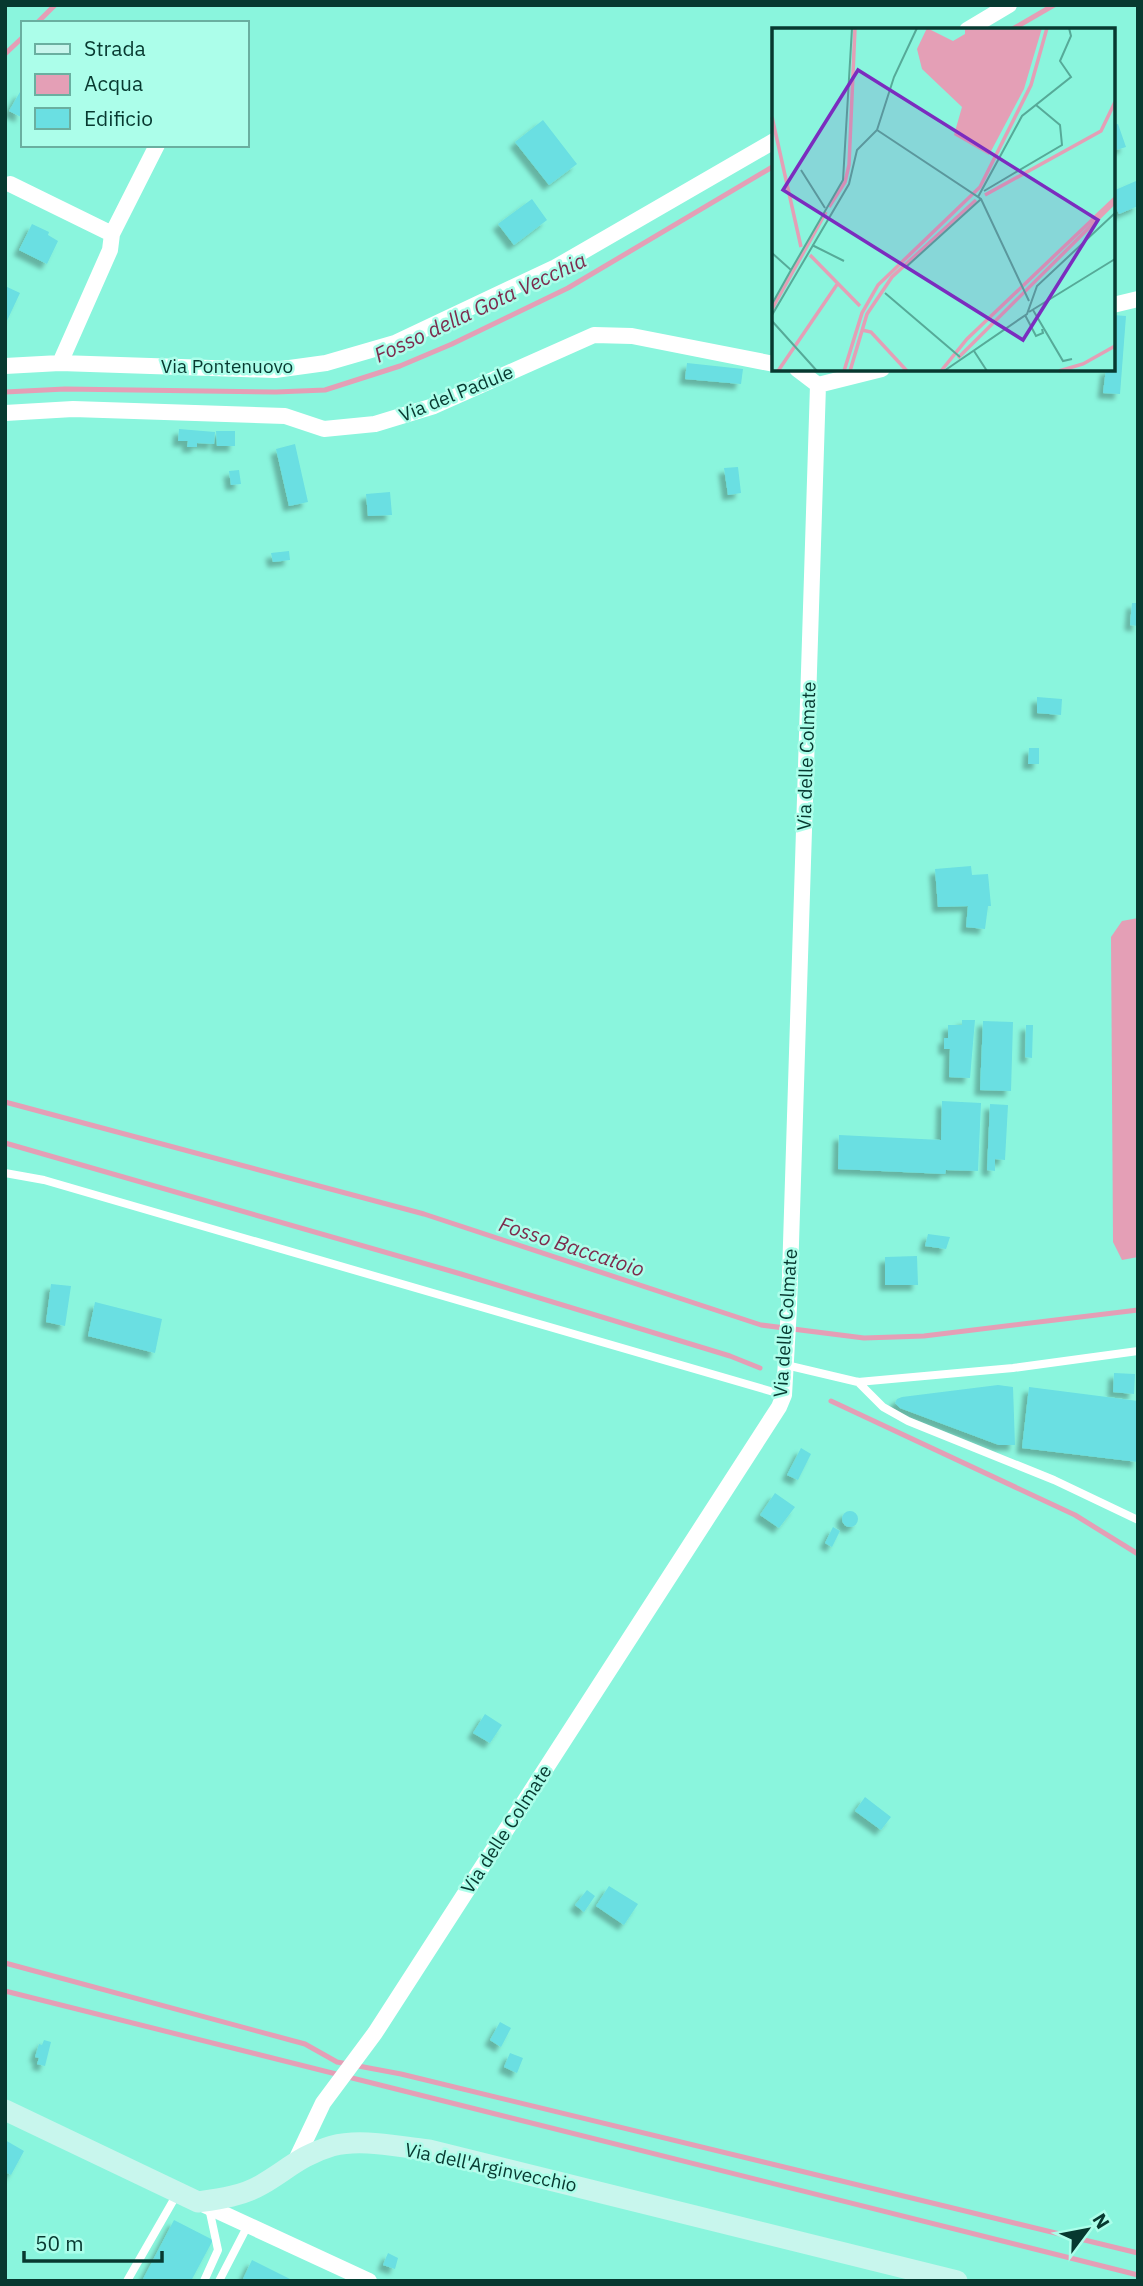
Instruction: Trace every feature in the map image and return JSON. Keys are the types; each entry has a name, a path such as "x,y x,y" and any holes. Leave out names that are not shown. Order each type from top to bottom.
{"main road":[{"path":"5,2110 203,2204"},
{"name":"Via dell'Arginvecchio","path":"203,2204 259,2186 296,2160 333,2146 355,2144 429,2150 957,2281"}],"street":[{"path":"970,28 1009,5"},
{"name":"Via Pontenuovo","path":"5,366 60,363 275,370 326,363 395,343 556,267 772,142"},
{"path":"60,363 110,250 112,234 156,147"},
{"path":"10,184 112,234"},
{"path":"1115,305 1138,299"},
{"name":"Via del Padule","path":"5,413 73,409 285,416 324,429 375,424 434,406 594,335 632,337 772,364"},
{"path":"800,371 818,385 874,371"},
{"name":"Via delle Colmate","path":"296,2160 323,2103 375,2033 779,1407 784,1395 818,385"},
{"path":"203,2204 369,2281"}],"lane":[{"path":"5,1173 44,1180 784,1395"},
{"path":"786,1365 858,1382 1013,1368 1138,1351"},
{"path":"858,1382 883,1408 908,1422 1054,1480 1138,1520"},
{"path":"127,2281 178,2192"},
{"path":"203,2204 218,2250 204,2281"},
{"path":"219,2281 248,2225"}],"water":[{"path":"1138,918 1138,1257 1122,1260 1113,1242 1111,937 1122,921"}],"building":[{"path":"20,92 21,92 21,117 9,111"},
{"path":"543,120 577,164 549,185 515,142"},
{"path":"1118,124 1126,147 1115,150 1115,125"},
{"path":"1136,181 1138,206 1119,214 1115,205 1115,190"},
{"path":"532,199 547,220 514,245 498,224"},
{"path":"32,224 49,232 48,235 58,241 47,264 19,250"},
{"path":"5,286 20,293 5,325"},
{"path":"1115,315 1126,316 1120,394 1103,393 1106,371 1115,371"},
{"path":"687,363 743,369 741,384 685,379"},
{"path":"179,429 215,432 214,444 197,443 197,447 187,447 188,441 178,441"},
{"path":"216,431 235,431 235,446 217,446"},
{"path":"295,444 308,502 289,506 276,449"},
{"path":"738,467 741,493 728,495 724,468"},
{"path":"239,470 241,484 231,485 229,471"},
{"path":"390,492 392,515 368,516 366,494"},
{"path":"289,551 290,560 273,562 271,553"},
{"path":"1132,603 1138,603 1138,626 1130,625"},
{"path":"1037,697 1062,699 1061,715 1037,713"},
{"path":"1029,748 1039,748 1039,764 1028,764"},
{"path":"971,866 972,875 988,874 991,906 988,906 985,929 966,927 968,906 938,907 935,869"},
{"path":"962,1020 975,1020 970,1078 949,1077 950,1049 944,1049 944,1038 948,1038 948,1025 962,1025"},
{"path":"983,1021 1013,1022 1011,1091 980,1090"},
{"path":"1026,1025 1033,1025 1032,1058 1025,1057"},
{"path":"942,1101 981,1103 978,1171 946,1170 945,1174 838,1169 839,1135 941,1140"},
{"path":"990,1104 1008,1105 1005,1160 995,1159 995,1171 987,1170"},
{"path":"928,1234 950,1237 946,1249 925,1246"},
{"path":"917,1256 918,1285 885,1285 885,1257"},
{"path":"51,1284 71,1286 65,1326 46,1322"},
{"path":"95,1302 162,1319 155,1353 88,1336"},
{"path":"1114,1373 1135,1374 1134,1394 1113,1392"},
{"path":"998,1385 1013,1387 1015,1445 999,1445 900,1408 895,1403 902,1397"},
{"path":"1029,1387 1138,1401 1138,1462 1022,1448"},
{"path":"801,1448 811,1454 798,1480 787,1475"},
{"path":"775,1493 795,1507 779,1528 760,1515"},
{"path":"847,1511 853,1511 858,1519 856,1525 847,1527 842,1522 842,1516"},
{"path":"833,1527 840,1531 832,1547 825,1543"},
{"path":"485,1714 502,1725 490,1743 473,1733"},
{"path":"865,1797 891,1817 881,1830 855,1811"},
{"path":"609,1886 638,1904 624,1925 596,1906"},
{"path":"587,1890 595,1896 584,1912 575,1905"},
{"path":"500,2022 511,2028 501,2047 490,2040"},
{"path":"44,2040 51,2042 45,2066 37,2064 39,2058 35,2057 39,2044 42,2045"},
{"path":"510,2053 523,2058 517,2073 504,2067"},
{"path":"5,2140 24,2151 11,2175 5,2172"},
{"path":"174,2220 213,2240 191,2281 142,2281"},
{"path":"388,2253 398,2258 395,2269 383,2265"},
{"path":"252,2260 294,2281 242,2281"}],"waterway":[{"path":"39,21 55,5"},
{"name":"Fosso della Gota Vecchia","path":"1014,28 1054,5"},
{"path":"5,54 21,39"},
{"name":"Fosso della Gota Vecchia","path":"5,392 65,389 276,392 325,390 400,366 568,288 772,167"},
{"name":"Fosso Baccatoio","path":"5,1102 424,1214 761,1325 864,1338 924,1336 1138,1310"},
{"path":"5,1143 461,1274 730,1356 760,1368"},
{"path":"831,1401 1075,1515 1138,1554"},
{"path":"5,1963 305,2044 337,2062 401,2074 1138,2253"},
{"path":"5,1991 1138,2275"}]}
